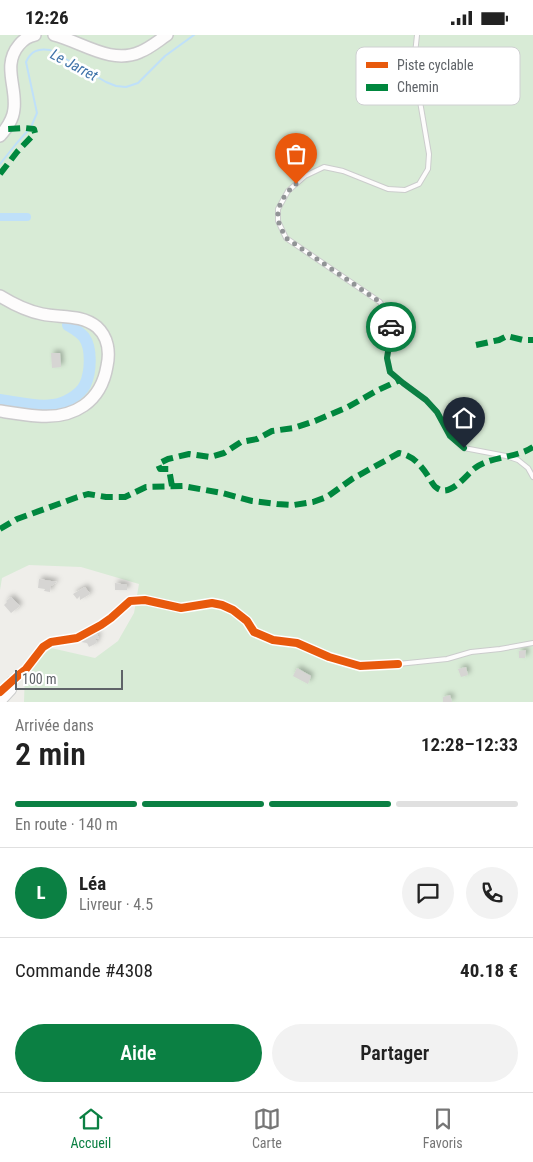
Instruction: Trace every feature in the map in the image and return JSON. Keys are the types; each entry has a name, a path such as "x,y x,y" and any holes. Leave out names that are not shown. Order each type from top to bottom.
{"main road":[{"path":"0,136 12,120 14,108 10,72 14,50 22,41 35,35"},
{"path":"54,35 113,56 126,56 139,53 151,47 167,35"},
{"path":"0,296 29,311 84,319 95,325 103,333 109,358 101,387 94,398 83,407 56,416 39,417 0,411"}],"street":[{"path":"0,692 26,669 43,647 51,642 77,638 101,625 130,601 145,600 181,608 212,603 222,605 233,610 247,621 254,632 273,640 297,643 329,657 360,666 398,664"},
{"path":"1,702 12,690 11,681"}],"lane":[{"path":"421,105 429,154 428,169 419,184 405,190 388,189 343,171 324,167 305,177 288,191 278,209 278,221 286,238 380,302 391,321 387,358 390,372 426,400 437,412 450,436 464,448 518,460 528,468 533,477"},
{"path":"398,664 447,659 471,653 533,643"}],"green space":[{"path":"0,35 533,35 533,702 24,702 25,671 51,648 95,658 118,641 134,613 139,584 81,567 29,565 2,578 0,590"}],"building":[{"path":"51,353 60,353 61,367 52,368"},
{"path":"39,579 57,582 51,586 50,592 44,591 45,589 38,588"},
{"path":"115,583 127,585 127,590 115,590"},
{"path":"85,587 90,594 80,600 80,596 77,599 73,594"},
{"path":"11,597 20,606 11,613 4,605"},
{"path":"97,634 99,638 95,639 97,642 89,647 87,643 81,642"},
{"path":"526,650 525,658 519,658 519,651"},
{"path":"466,667 468,675 461,677 458,669"},
{"path":"297,668 311,676 308,684 293,676"},
{"path":"450,695 452,702 443,702 443,697"}],"waterway":[{"name":"Le Jarret","path":"0,164 31,127 37,113 26,62 33,53 42,49 50,50 106,82 126,87 138,83 165,56 194,35"},
{"path":"0,217 27,217"},
{"name":"Le Jarret","path":"0,400 47,406 62,403 83,389 89,367 87,342 82,335 68,325"}],"marked path":[{"path":"0,174 35,133 34,129 6,129"},
{"path":"476,345 499,340 507,336 523,340 533,340"},
{"path":"172,486 169,469 160,469 158,464 168,459 189,454 210,457 224,453 241,442 257,439 272,431 294,428 315,421 348,407 400,380"},
{"path":"0,529 17,519 88,494 106,497 125,497 146,487 183,486 252,501 277,504 294,505 313,502 327,497 352,479 399,453 416,461 436,487 447,490 458,484 480,465 523,452 533,447"}],"cycle path":[{"path":"0,692 26,669 43,647 51,642 77,638 101,625 130,601 145,600 181,608 212,603 222,605 233,610 247,621 254,632 273,640 297,643 329,657 360,666 398,664"}],"way so far":[{"path":"296,184 288,191 278,209 278,221 286,238 380,302 391,321 391,327"}],"route":[{"path":"391,327 387,358 390,372 426,400 437,412 450,436 464,448"}]}
